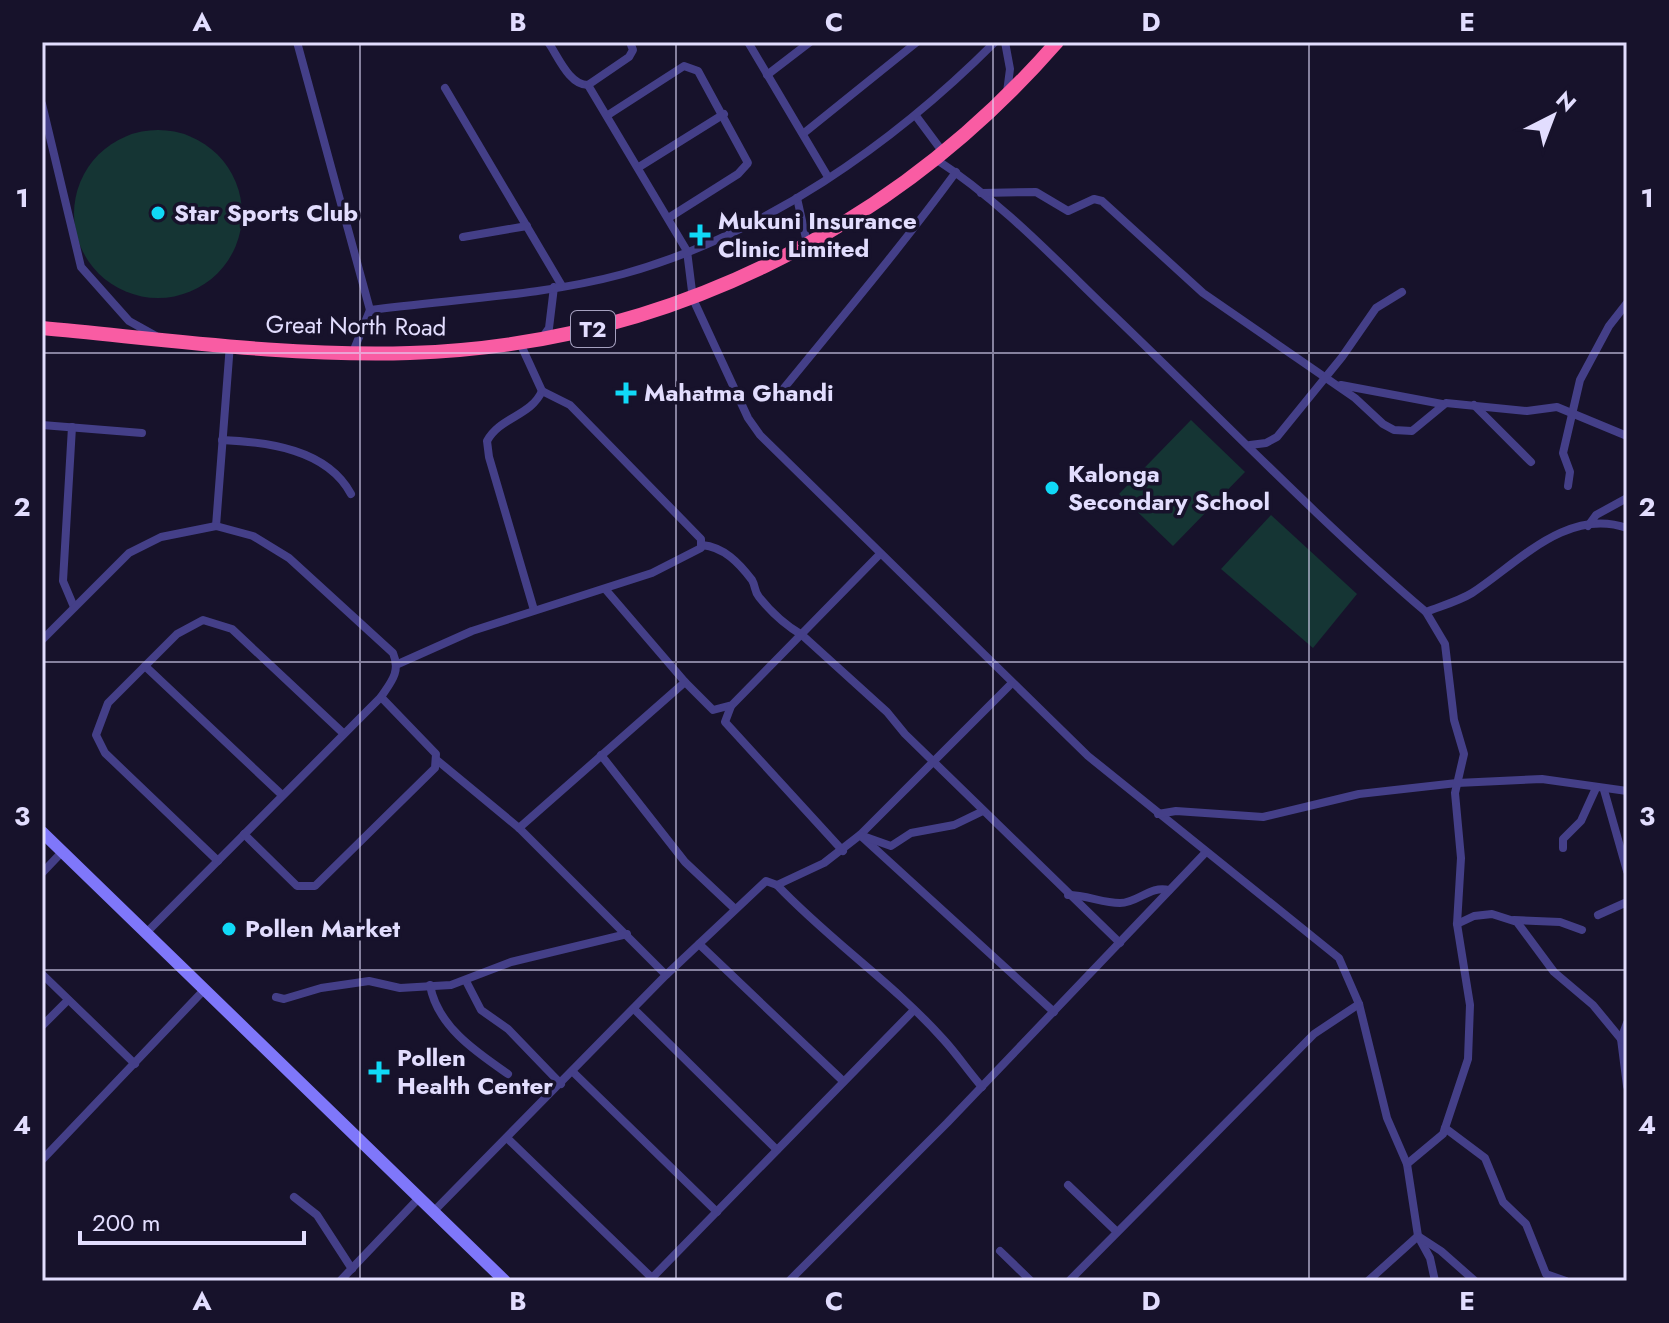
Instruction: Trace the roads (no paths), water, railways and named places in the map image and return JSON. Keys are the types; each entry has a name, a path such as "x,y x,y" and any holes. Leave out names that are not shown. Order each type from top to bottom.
{"highway":[{"name":"Great North Road","path":"42,328 353,352 448,351 520,343 627,321 693,299 807,243 861,212 938,154 1007,95 1057,42"}],"street":[{"path":"297,42 370,310 353,352"},
{"path":"548,42 575,81 588,85 670,217 687,251 693,299 753,426 879,555 1088,756 1206,852 1328,945 1348,973 1359,1004 1387,1118 1407,1164 1418,1236 1430,1258 1435,1281"},
{"path":"588,85 629,57 633,50 630,42"},
{"path":"748,42 828,177"},
{"path":"767,75 810,42"},
{"path":"804,133 917,42"},
{"path":"370,310 558,287 623,274 716,241 797,198 916,116 995,42"},
{"path":"1005,42 1010,69 1007,95"},
{"path":"608,115 684,66 698,71 748,159 747,167 670,217"},
{"path":"445,88 527,226 558,287 549,328 542,339"},
{"path":"42,104 81,267 129,321 157,337"},
{"path":"639,167 724,114"},
{"path":"916,116 938,154 956,172 1426,612 1445,644 1454,720 1464,754 1455,803 1461,858 1457,924 1470,1005 1468,1059 1445,1128 1407,1164"},
{"path":"775,399 841,322 856,297 956,172"},
{"path":"981,193 1036,192 1071,212 1099,199 1203,293 1335,384 1394,430 1412,431 1442,404"},
{"path":"797,198 807,243"},
{"path":"463,237 527,226"},
{"path":"1250,444 1259,445 1277,437 1371,319 1376,308 1402,292"},
{"path":"1568,486 1570,472 1563,453 1583,374 1609,326 1627,303"},
{"path":"520,343 542,391 570,405 702,545 732,557 753,582 758,596 786,626 802,635 887,712 933,762 1120,943"},
{"path":"216,526 230,344"},
{"path":"1335,384 1442,404 1473,404 1527,411 1553,406 1573,411 1627,436"},
{"path":"534,610 487,441 500,425 533,407 542,391"},
{"path":"1473,404 1531,462"},
{"path":"42,425 142,433"},
{"path":"72,427 63,581 74,607"},
{"path":"222,440 276,445 298,452 345,483 351,494"},
{"path":"1588,526 1596,515 1627,498"},
{"path":"42,640 116,564 145,543 216,526 253,536 289,558 393,653 398,664 396,674 381,697 146,933"},
{"path":"1426,612 1473,592 1539,542 1588,526 1627,528"},
{"path":"398,664 472,631 606,590 686,557 702,545"},
{"path":"724,720 732,705 879,555"},
{"path":"606,590 685,682 724,720 843,851"},
{"path":"218,861 100,744 98,726 108,703 177,634 197,622 221,623 232,629 343,733"},
{"path":"145,666 282,795"},
{"path":"519,828 685,682"},
{"path":"777,885 843,851 1011,684"},
{"path":"381,697 436,754 438,761 509,823 519,828 666,975"},
{"path":"713,710 732,705"},
{"path":"601,755 685,862 735,909"},
{"path":"244,834 297,886 315,886 435,768 438,761"},
{"path":"1158,814 1176,811 1263,817 1359,794 1457,783 1542,779 1627,791"},
{"path":"1563,848 1563,839 1581,821 1600,789"},
{"path":"1600,789 1627,871"},
{"path":"860,835 891,846 911,833 954,825 983,811"},
{"path":"42,832 505,1281"},
{"path":"860,835 1054,1012"},
{"path":"42,873 62,852"},
{"path":"789,1281 982,1087 1206,852"},
{"path":"433,1212 666,975 766,881 777,885 836,943 914,1010 944,1039 982,1087"},
{"path":"1068,895 1091,895 1124,903 1151,890 1169,890"},
{"path":"1598,915 1627,902"},
{"path":"1457,924 1474,916 1492,914 1513,920 1550,920 1582,930"},
{"path":"1513,920 1554,972 1593,1005 1621,1039"},
{"path":"276,997 284,999 321,988 369,981 400,988 466,981 511,962 627,934"},
{"path":"699,944 843,1081"},
{"path":"42,974 135,1064"},
{"path":"466,981 481,1010 508,1029 561,1084"},
{"path":"430,985 434,1002 453,1033 508,1074"},
{"path":"42,1160 204,990"},
{"path":"42,1026 68,1000"},
{"path":"1069,1281 1314,1034 1359,1004"},
{"path":"634,1009 777,1150"},
{"path":"507,1138 650,1280 914,1010"},
{"path":"1627,1023 1621,1039 1627,1086"},
{"path":"573,1072 717,1212"},
{"path":"1445,1128 1485,1158 1503,1202 1526,1224 1546,1274 1566,1281"},
{"path":"1068,1185 1117,1232"},
{"path":"294,1197 317,1215 346,1277 419,1198"},
{"path":"1368,1281 1418,1236"},
{"path":"1418,1236 1441,1251 1475,1281"},
{"path":"1000,1251 1031,1281"}],"place":[{"name":"Star Sports Club","path":"158,213"},
{"name":"Mukuni Insurance Clinic Limited","path":"700,235"},
{"name":"Mahatma Ghandi","path":"626,393"},
{"name":"Kalonga Secondary School","path":"1052,488"},
{"name":"Pollen Market","path":"229,929"},
{"name":"Pollen Health Center","path":"379,1072"}]}
